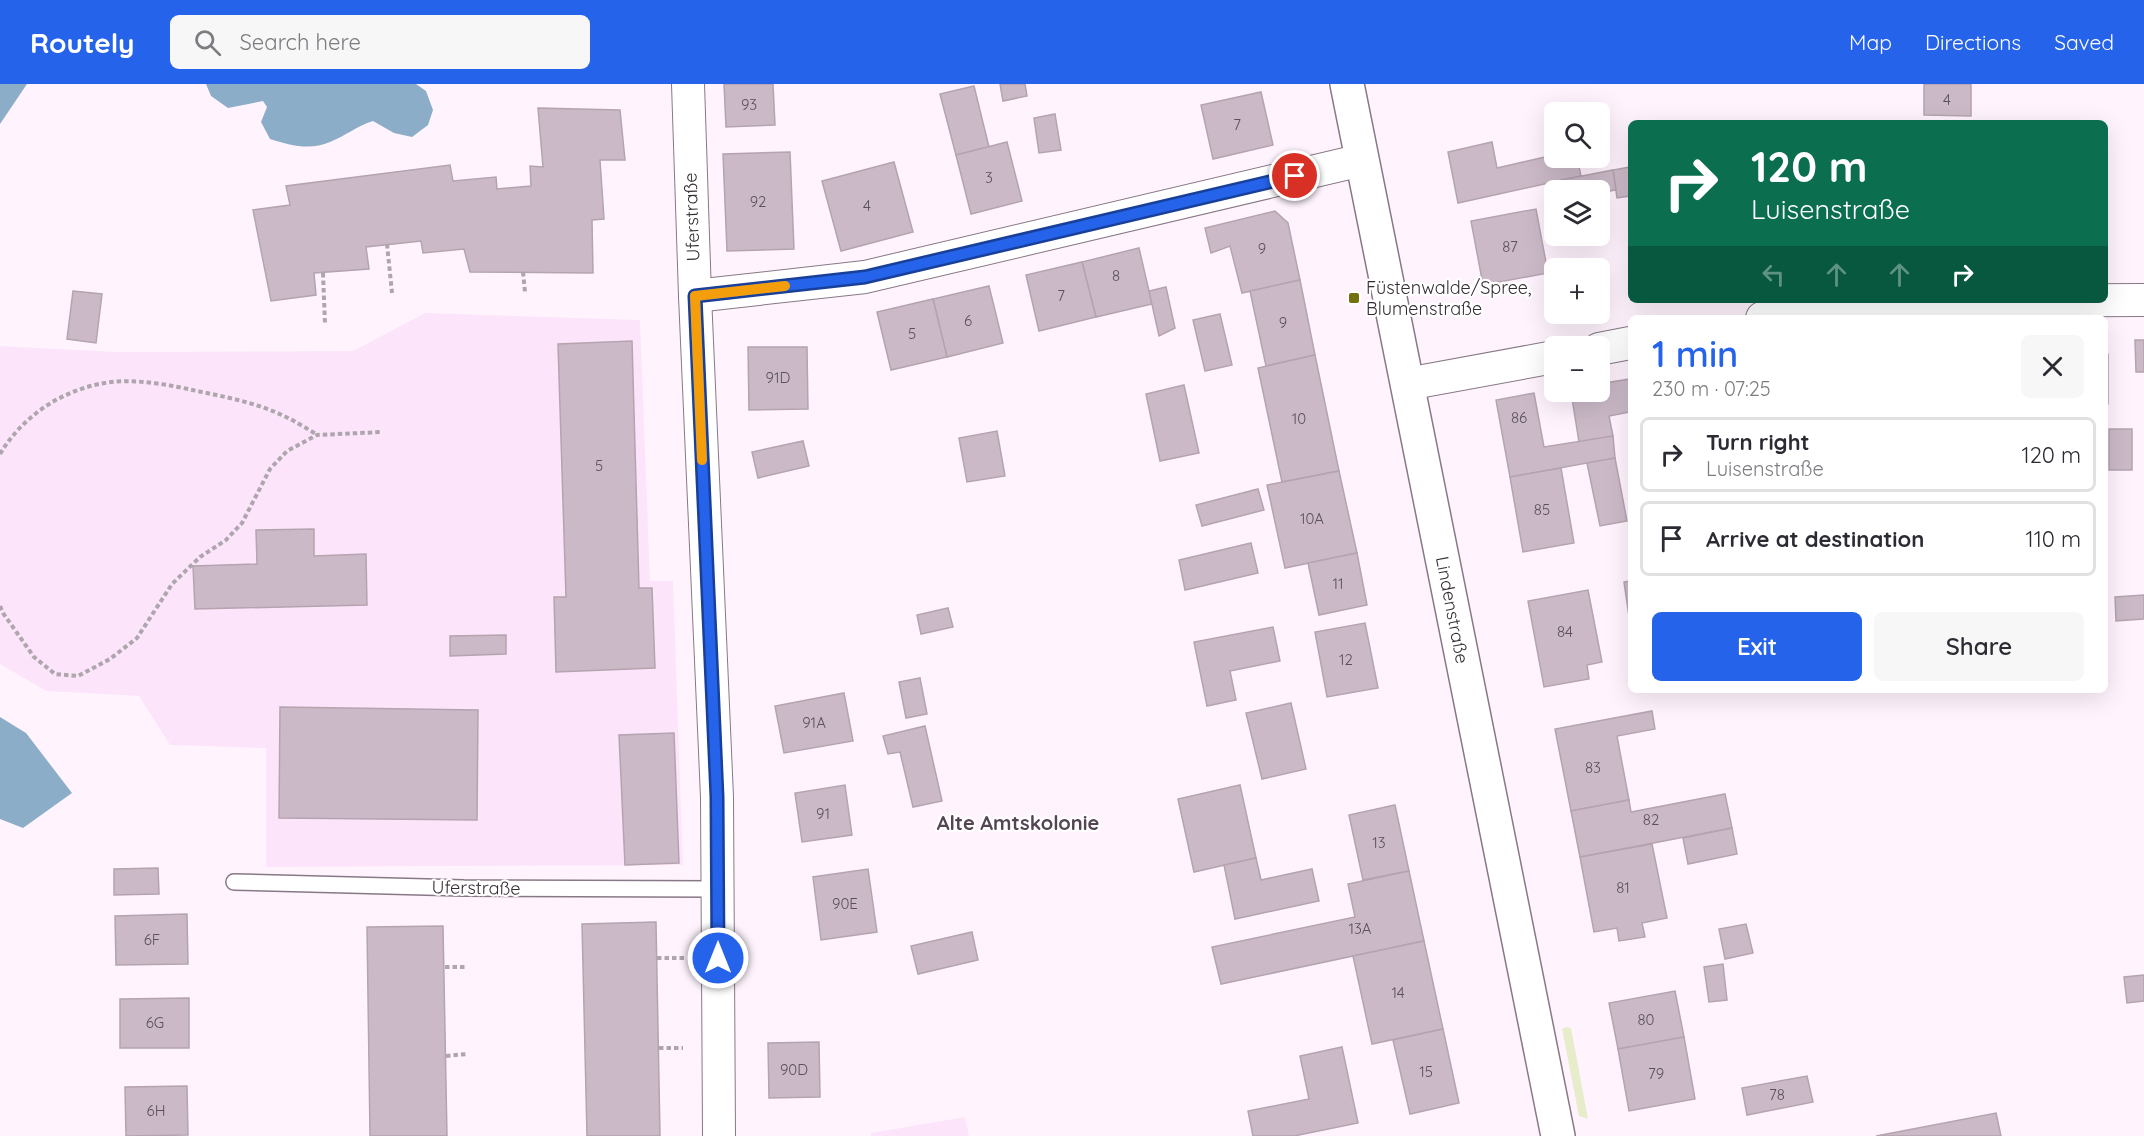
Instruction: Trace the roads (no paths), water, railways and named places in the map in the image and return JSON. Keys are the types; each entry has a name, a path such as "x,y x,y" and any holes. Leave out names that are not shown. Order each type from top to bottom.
{"street":[{"name":"Uferstraße","path":"688,84 716,780 719,1136"},
{"name":"Lindenstraße","path":"1347,84 1558,1136"},
{"path":"695,296 865,277 1362,160"},
{"path":"2108,300 2144,300"},
{"path":"1778,315 1842,303"},
{"path":"1610,347 1628,343"},
{"path":"1407,384 1544,359"}],"lane":[{"name":"Uferstraße","path":"234,882 464,888 717,889"}],"water":[{"path":"0,84 27,84 0,124"},
{"path":"206,84 416,84 426,91 433,110 428,125 412,137 394,133 373,121 322,145 300,146 270,139 261,122 267,107 263,101 228,108 211,96"},
{"path":"0,717 26,733 72,793 23,828 0,819"}],"place":[{"name":"Füstenwalde/Spree, Blumenstraße","path":"1354,298"}],"district":[{"name":"Alte Amtskolonie","path":"1018,823"}]}
